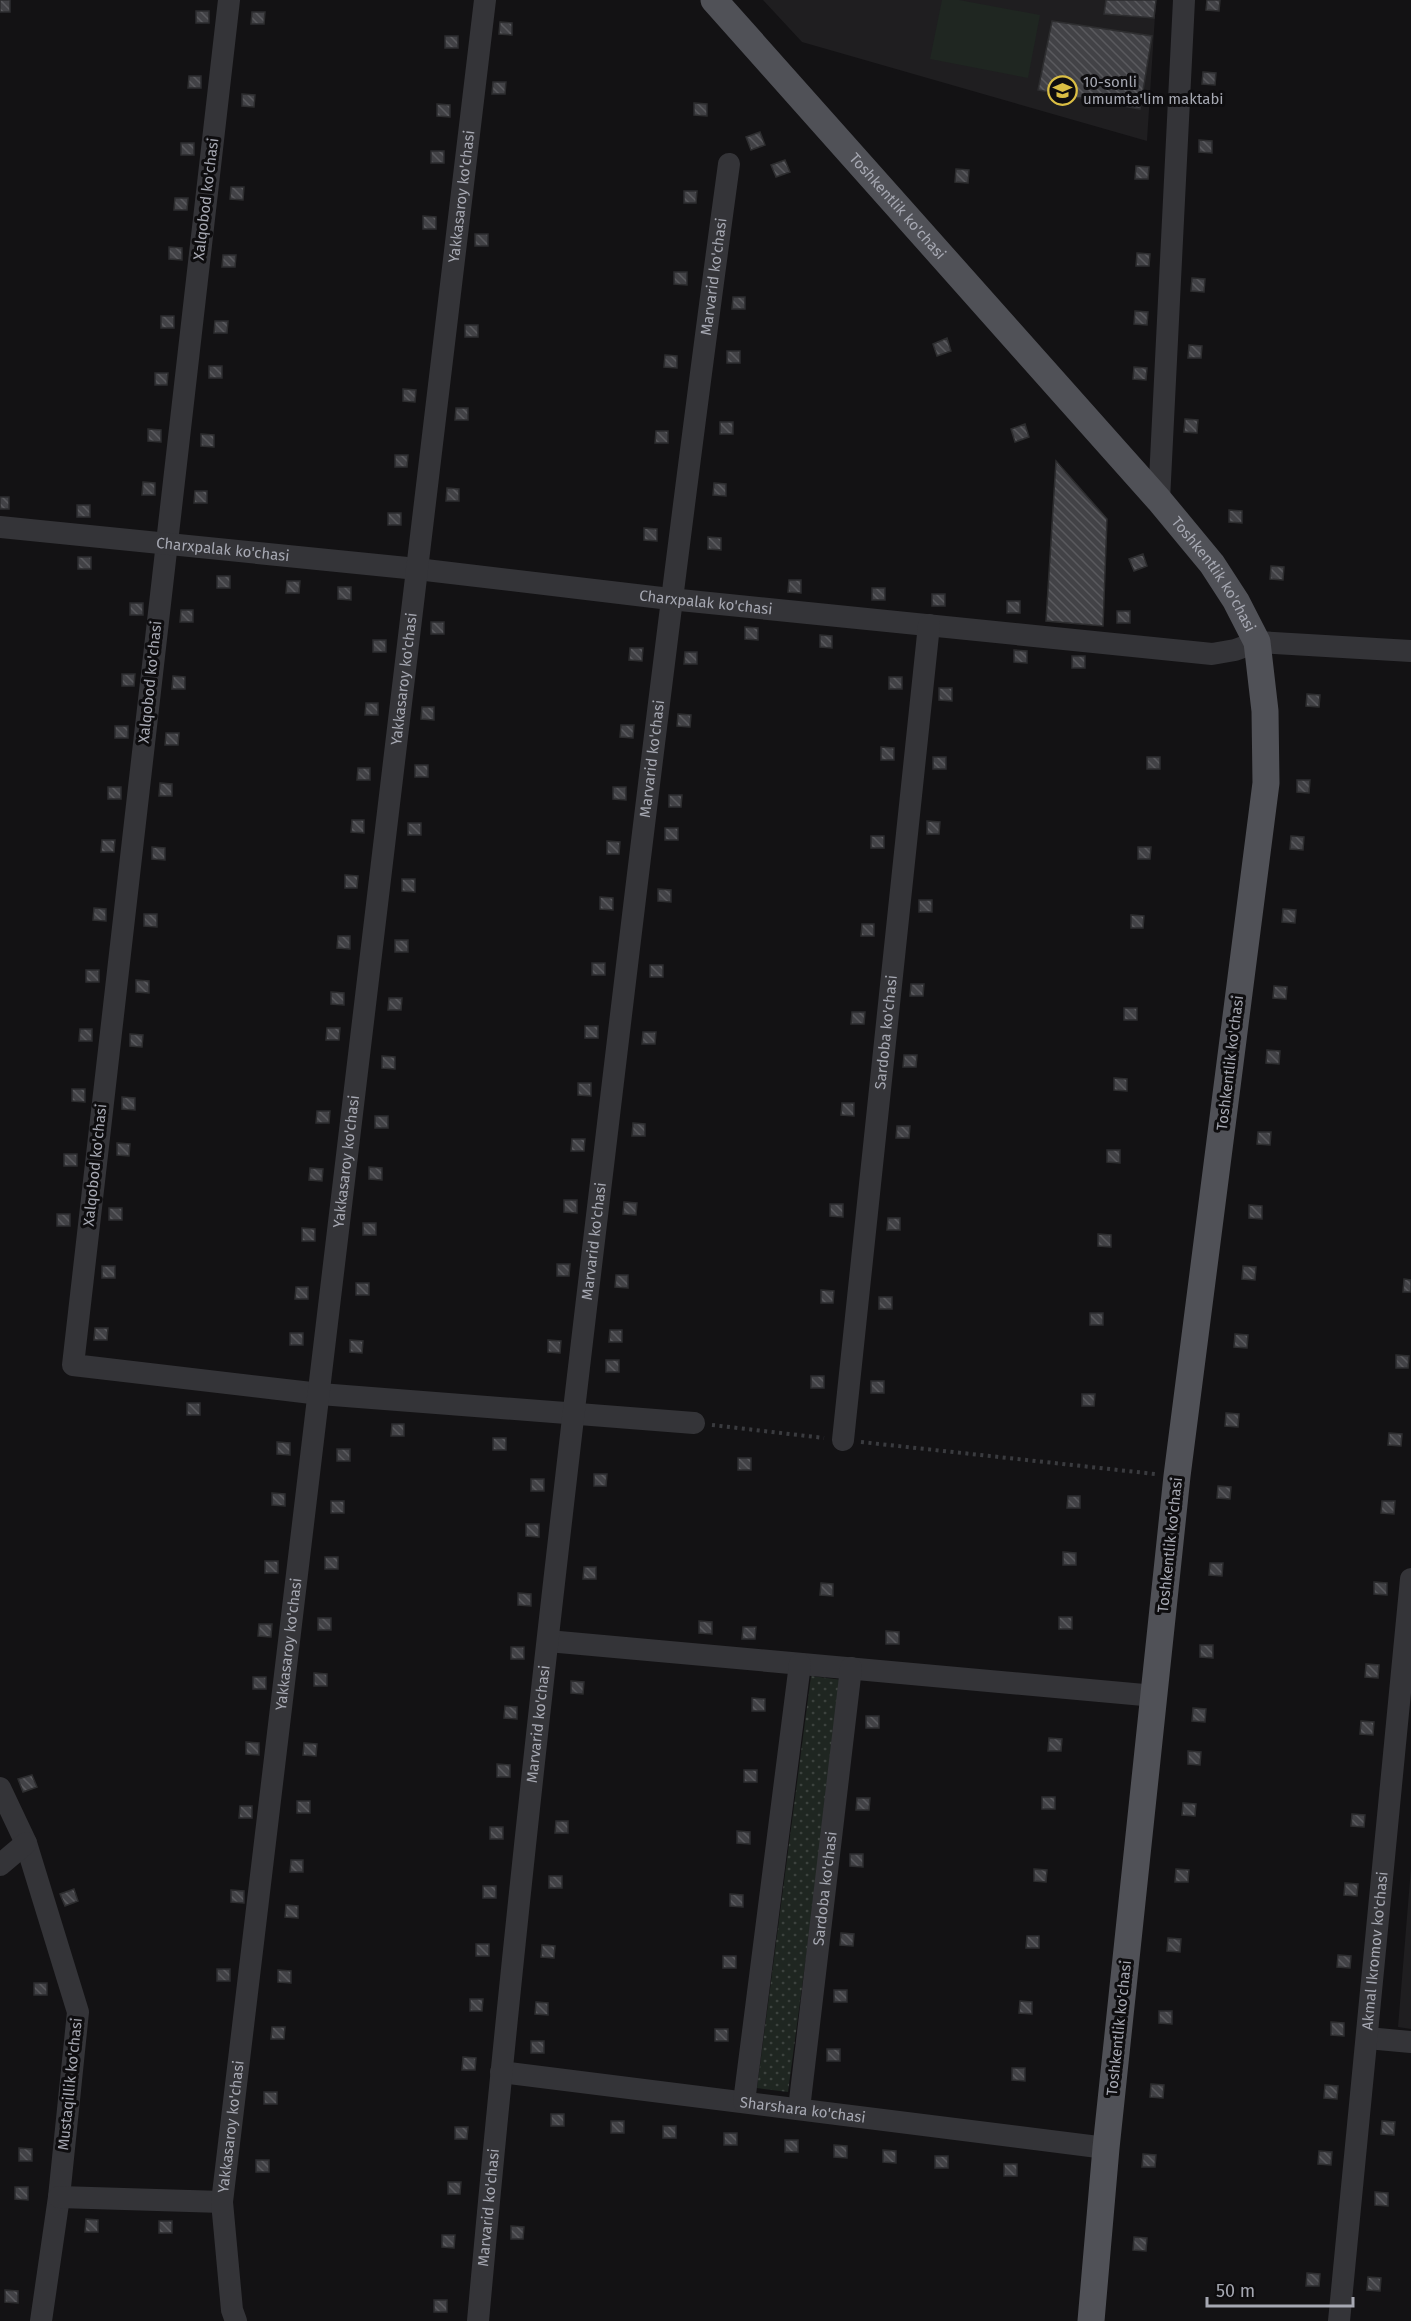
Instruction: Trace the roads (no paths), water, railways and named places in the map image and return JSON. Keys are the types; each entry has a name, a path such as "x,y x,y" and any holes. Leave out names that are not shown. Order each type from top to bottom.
{"main road":[{"name":"Toshkentlik ko'chasi","path":"714,0 1159,500 1212,564 1236,601 1257,642 1265,711 1266,783 1177,1476 1106,2148 1091,2321"}],"street":[{"name":"Xalqobod ko'chasi","path":"229,0 73,1365 320,1394"},
{"name":"Yakkasaroy ko'chasi","path":"236,2321 232,2310 222,2202 485,0"},
{"path":"1159,500 1184,0"},
{"name":"Marvarid ko'chasi","path":"478,2321 501,2072 573,1413 670,599 729,164"},
{"name":"Charxpalak ko'chasi","path":"0,527 1212,654 1235,650 1257,642 1411,651"},
{"name":"Sardoba ko'chasi","path":"843,1440 929,626"},
{"path":"320,1394 694,1423"},
{"name":"Akmal Ikromov ko'chasi","path":"1339,2321 1411,1579"},
{"path":"548,1641 1155,1696"},
{"path":"744,2102 800,1664"},
{"name":"Sardoba ko'chasi","path":"799,2109 851,1668"},
{"name":"Mustaqillik ko'chasi","path":"0,1788 26,1843 78,2012 59,2198 41,2321"},
{"path":"0,1865 26,1843"},
{"path":"1367,2038 1411,2042"},
{"name":"Sharshara ko'chasi","path":"501,2072 1106,2148"},
{"path":"59,2198 222,2202"}],"place":[{"name":"10-sonli umumta'lim maktabi","path":"1062,91"}]}
